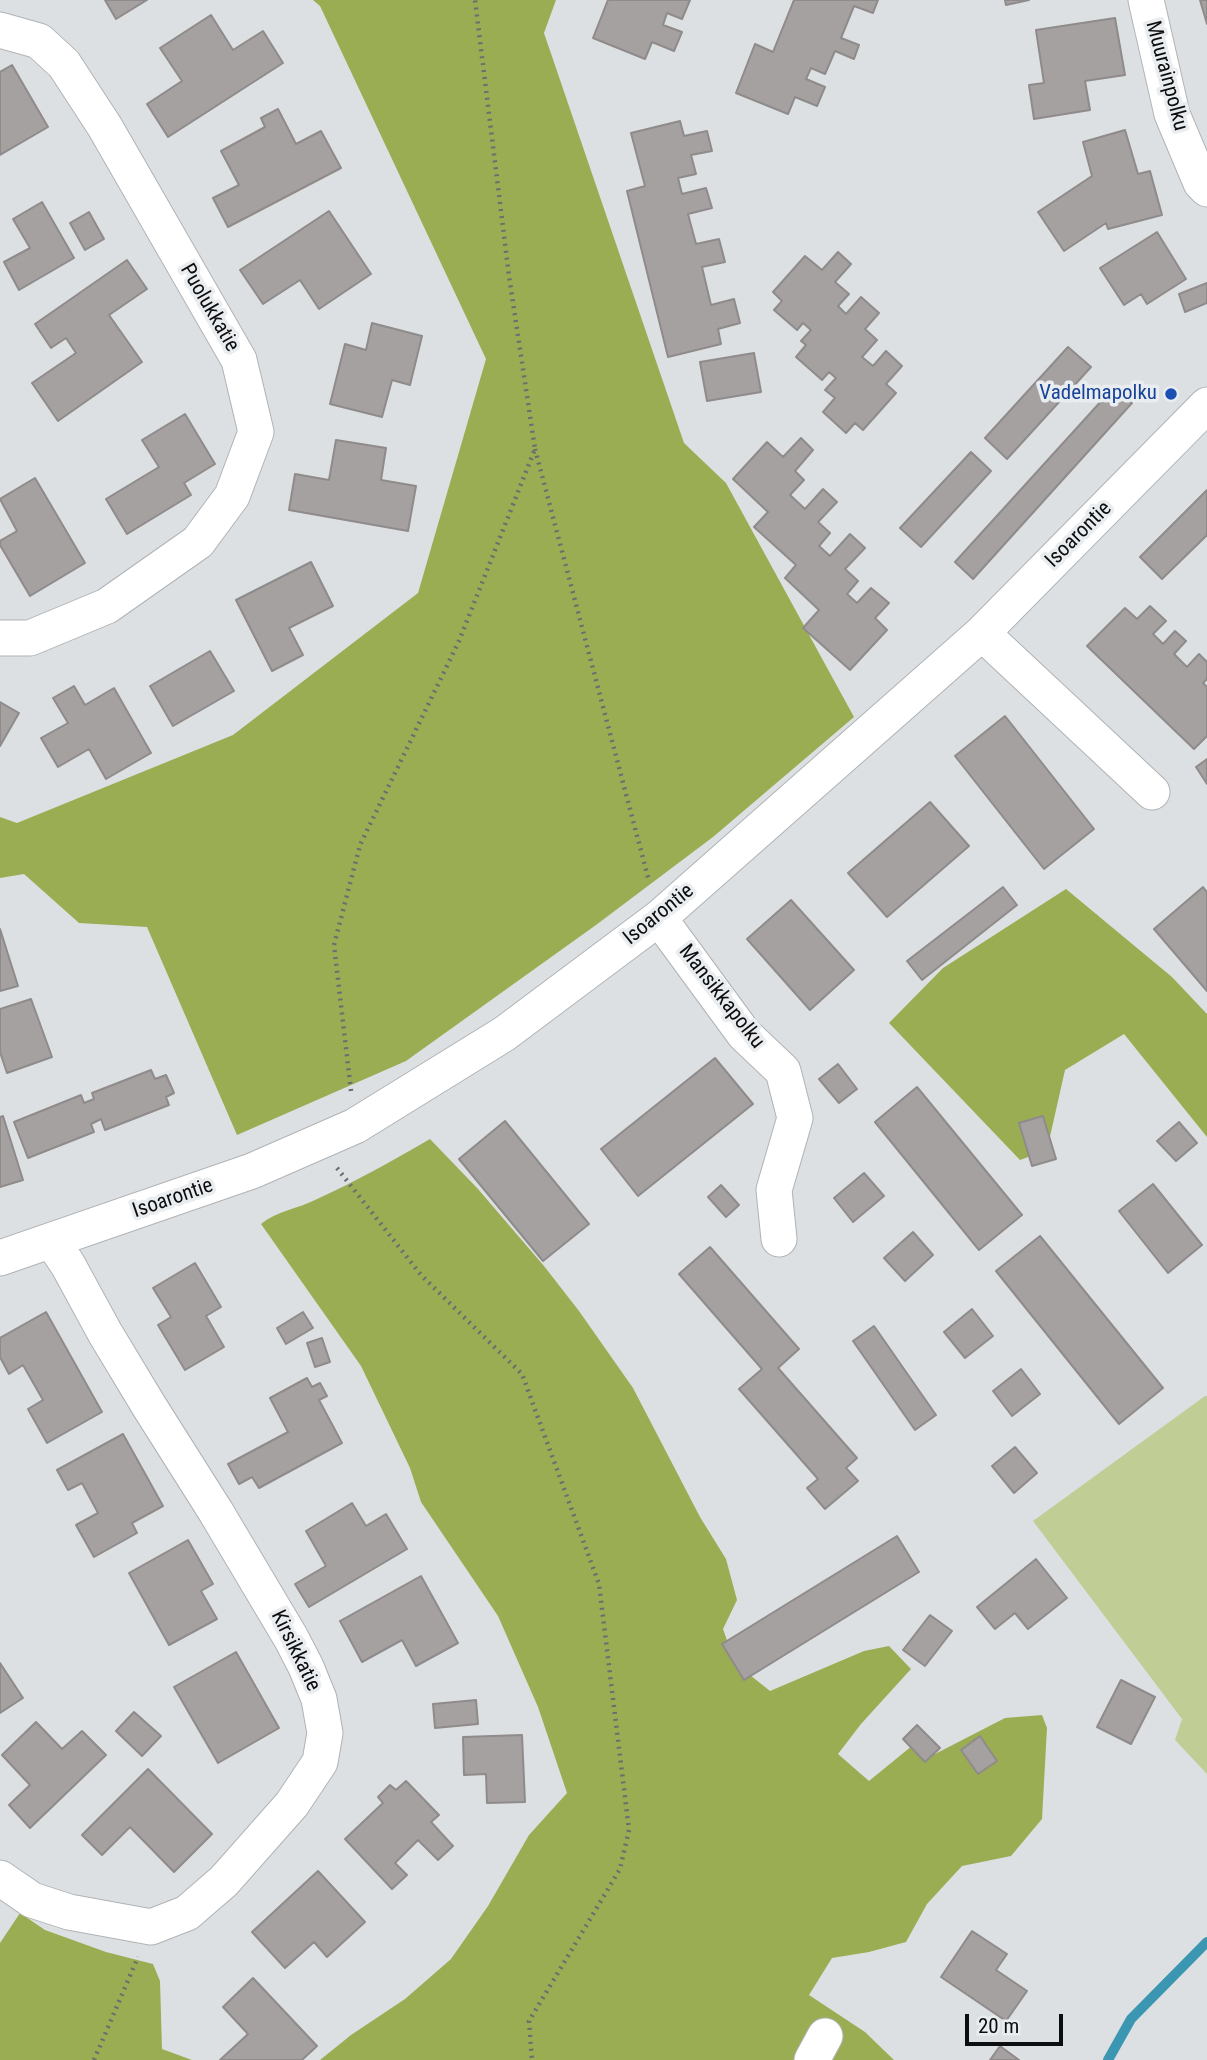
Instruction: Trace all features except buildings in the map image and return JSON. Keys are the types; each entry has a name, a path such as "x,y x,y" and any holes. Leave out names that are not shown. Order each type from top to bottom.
{"street":[{"name":"Muurainpolku","path":"1146,0 1172,114 1201,183 1207,189"},
{"name":"Puolukkatie","path":"0,30 38,41 64,64 106,127 239,360 256,432 232,496 198,542 107,606 30,638 0,638"},
{"name":"Isoarontie","path":"0,1258 253,1171 355,1126 504,1034 659,918 982,633 1207,405"},
{"path":"982,633 1152,792"},
{"name":"Mansikkapolku","path":"659,918 744,1034 783,1071 795,1118 774,1191 779,1239"},
{"name":"Kirsikkatie","path":"52,1241 105,1334 291,1638 318,1699 325,1733 320,1762 292,1804 224,1881 187,1913 151,1927"},
{"path":"0,1878 32,1900 69,1912 151,1927"}],"path":[{"path":"475,0 509,276 535,449 659,918"},
{"path":"355,1126 334,945 360,845 459,641 535,449"},
{"path":"335,1165 421,1275 522,1374 599,1584 629,1830 620,1869 529,2021 532,2060"},
{"path":"94,2060 151,1927"}],"green space":[{"path":"313,0 556,0 544,33 684,443 726,483 854,717 713,837 596,925 406,1061 237,1135 147,927 79,923 24,874 0,878 0,817 17,823 233,735 418,593 486,359 320,6"},
{"path":"1066,889 1172,977 1207,1014 1207,1137 1124,1034 1065,1070 1047,1150 1020,1160 889,1023 943,968"},
{"path":"430,1139 478,1189 544,1266 633,1388 700,1517 726,1559 737,1600 723,1629 735,1663 770,1691 864,1651 889,1646 911,1669 838,1754 869,1781 913,1745 935,1754 1005,1718 1042,1715 1047,1728 1042,1819 1011,1856 962,1866 927,1904 906,1942 832,1958 809,1995 865,2032 894,2060 320,2060 351,2035 405,1999 451,1959 488,1906 529,1835 567,1793 538,1707 498,1616 421,1502 410,1468 361,1366 261,1224 344,1186"},
{"path":"1205,1396 1207,1774 1175,1740 1182,1719 1033,1521"},
{"path":"20,1913 45,1930 106,1952 153,1964 160,1981 162,2049 192,2060 0,2060 0,1943"}],"waterway":[{"path":"1108,2060 1131,2019 1207,1942"}],"place":[{"name":"Vadelmapolku","path":"1171,394"}]}
